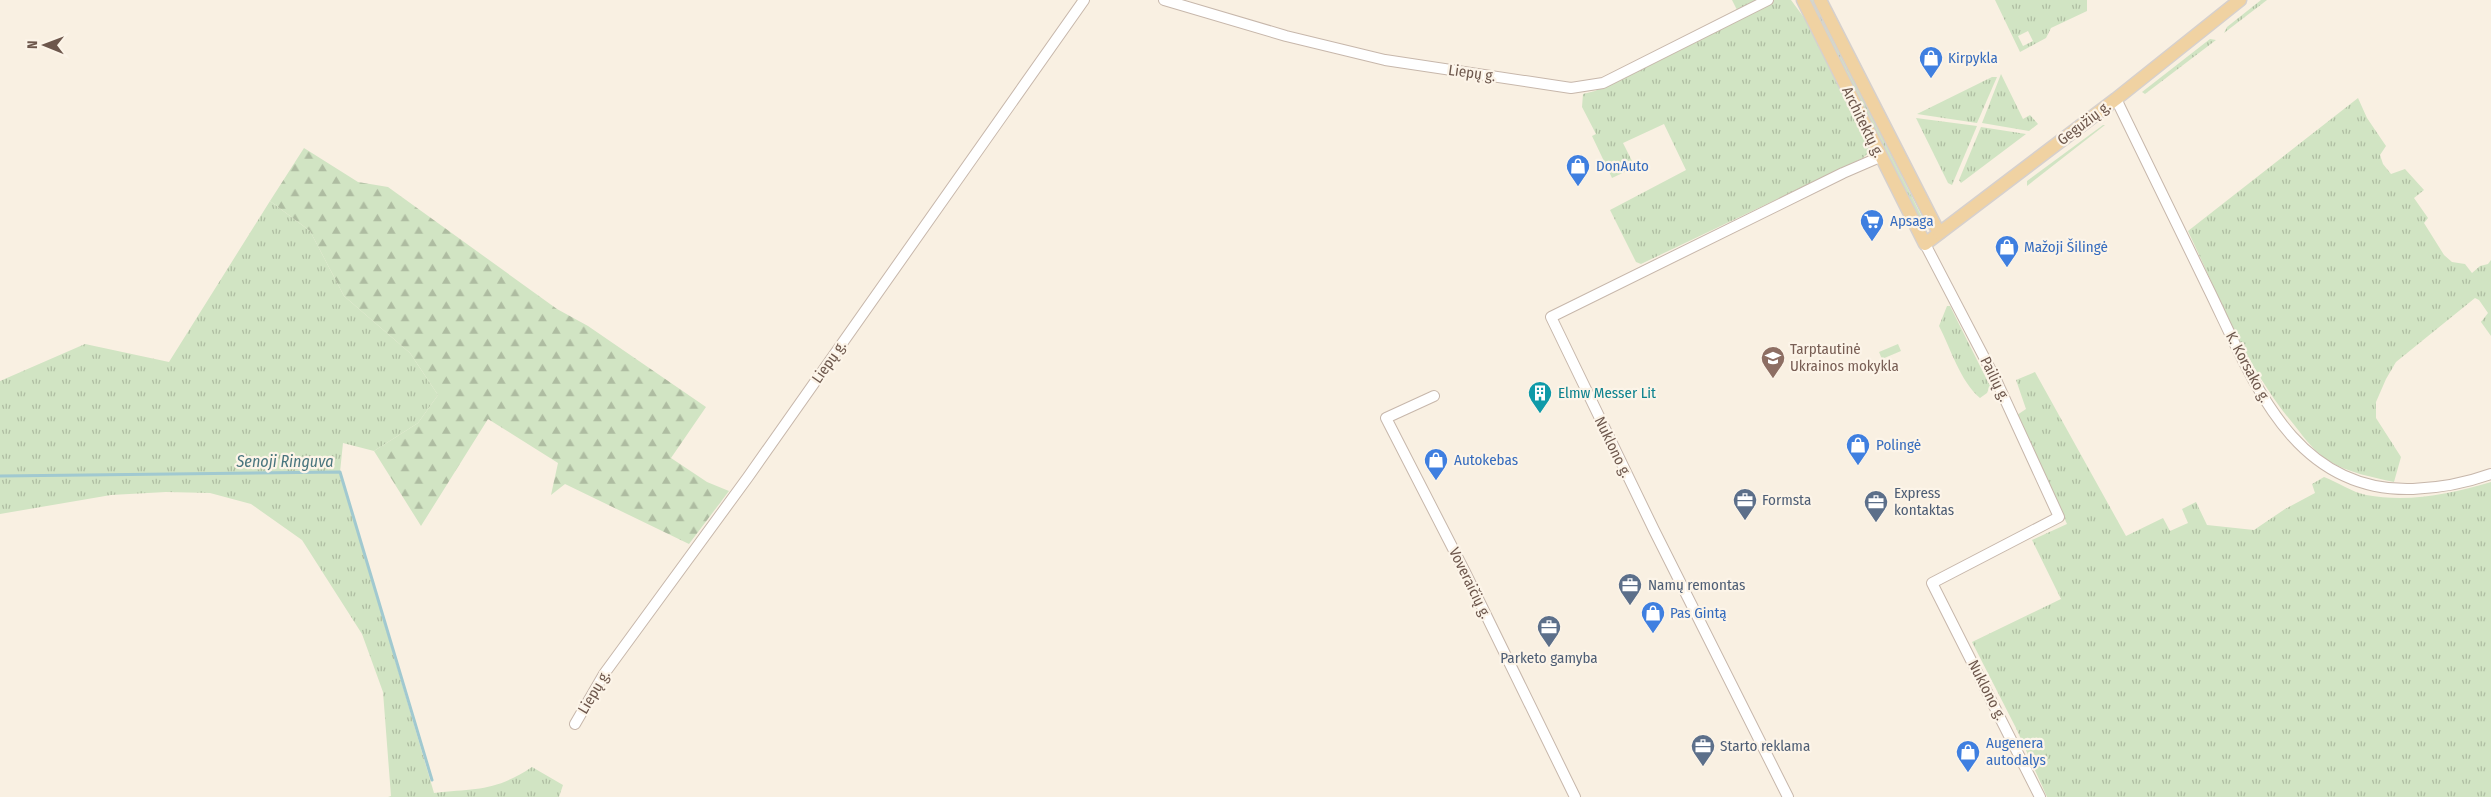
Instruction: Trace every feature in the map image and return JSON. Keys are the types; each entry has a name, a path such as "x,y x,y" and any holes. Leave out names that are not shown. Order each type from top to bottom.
{"main road":[{"name":"Architektų g.","path":"1803,0 1924,244"},
{"name":"Architektų g.","path":"1820,0 1939,234"},
{"name":"Gegužių g.","path":"1924,244 2116,99 2240,0"}],"street":[{"name":"Liepų g.","path":"575,724 604,674 742,485 1084,0"},
{"name":"Liepų g.","path":"1164,0 1286,36 1377,58 1571,88 1602,83 1768,0"},
{"name":"K. Korsako g.","path":"2116,99 2249,371 2277,419 2311,456 2324,466 2359,483 2399,490 2447,486 2491,474"},
{"name":"Nuklono g.","path":"1788,797 1654,530 1551,317 1843,173 1880,157"},
{"name":"Pailių g.","path":"1924,244 1997,382 2058,517 1932,583"},
{"name":"Voveraičių g.","path":"1434,396 1386,418 1465,572 1575,797"},
{"name":"Nuklono g.","path":"1932,583 2040,797"}],"green space":[{"path":"1732,0 1758,0 1737,10"},
{"path":"1774,0 1791,0 1805,19 1869,148 1868,153 1863,158 1641,264 1636,262 1610,210 1686,170 1664,124 1623,143 1635,167 1612,178 1592,136 1596,134 1582,107 1583,94 1595,91"},
{"path":"1809,0 1814,0 1922,217 1918,220"},
{"path":"1995,0 2087,0 2087,11 2051,28 2046,38 2020,52","holes":["2028,31 2033,41 2023,46 2018,36"]},
{"path":"2261,0 2267,0 2224,33 2227,27"},
{"path":"2210,39 2216,40 2145,94 2142,92"},
{"path":"2001,74 2023,119 2030,115 2038,124 2029,131 1982,123"},
{"path":"1992,77 1997,77 1977,123 1917,114"},
{"path":"2358,98 2367,118 2386,146 2380,155 2383,164 2391,174 2405,169 2424,190 2414,198 2428,218 2424,223 2444,255 2452,262 2465,264 2472,273 2480,266 2488,264 2491,260 2491,336 2481,322 2488,313 2479,300 2475,298 2396,362 2386,379 2376,402 2376,418 2401,457 2394,482 2344,469 2319,454 2310,445 2278,404 2248,357 2188,231"},
{"path":"1916,118 1977,126 1952,185 1948,183"},
{"path":"2105,125 2027,186 2027,181"},
{"path":"1981,127 2026,134 1961,183 1959,180"},
{"path":"304,148 358,182 388,187 557,309 588,326 706,407 671,458 707,482 729,491 689,544 565,484 551,495 558,463 488,419 421,526 374,451 418,423 438,395 410,353 344,296 310,231 270,201"},
{"path":"270,201 310,231 344,296 410,353 438,395 418,423 374,451 343,443 340,472 434,793 485,788 507,781 532,767 563,785 559,797 388,797 391,796 383,692 362,634 302,540 251,504 210,493 166,492 111,495 0,514 0,381 85,344 169,362"},
{"path":"1947,306 1950,306 1990,386 1987,393 1980,398 1961,374 1939,326"},
{"path":"1898,344 1901,351 1882,359 1879,352"},
{"path":"2035,372 2126,536 2163,518 2170,531 2188,523 2182,509 2196,502 2207,525 2254,530 2285,509 2315,493 2312,484 2324,477 2361,494 2398,498 2429,496 2491,482 2491,797 2047,797 2016,728 1972,642 2061,599 2032,540 2067,524 2017,415 2026,409 2016,380"}],"waterway":[{"name":"Senoji Ringuva","path":"0,476 340,472 432,780"}],"place":[{"name":"Kirpykla","path":"1931,79"},
{"name":"DonAuto","path":"1578,187"},
{"name":"Apsaga","path":"1872,242"},
{"name":"Mažoji Šilingė","path":"2007,268"},
{"name":"Tarptautinė Ukrainos mokykla","path":"1773,379"},
{"name":"Elmw Messer Lit","path":"1540,414"},
{"name":"Polingė","path":"1858,466"},
{"name":"Autokebas","path":"1436,481"},
{"name":"Formsta","path":"1745,521"},
{"name":"Express kontaktas","path":"1876,523"},
{"name":"Namų remontas","path":"1630,606"},
{"name":"Pas Gintą","path":"1653,634"},
{"name":"Parketo gamyba","path":"1549,648"},
{"name":"Starto reklama","path":"1703,767"},
{"name":"Augenera autodalys","path":"1968,773"}]}
